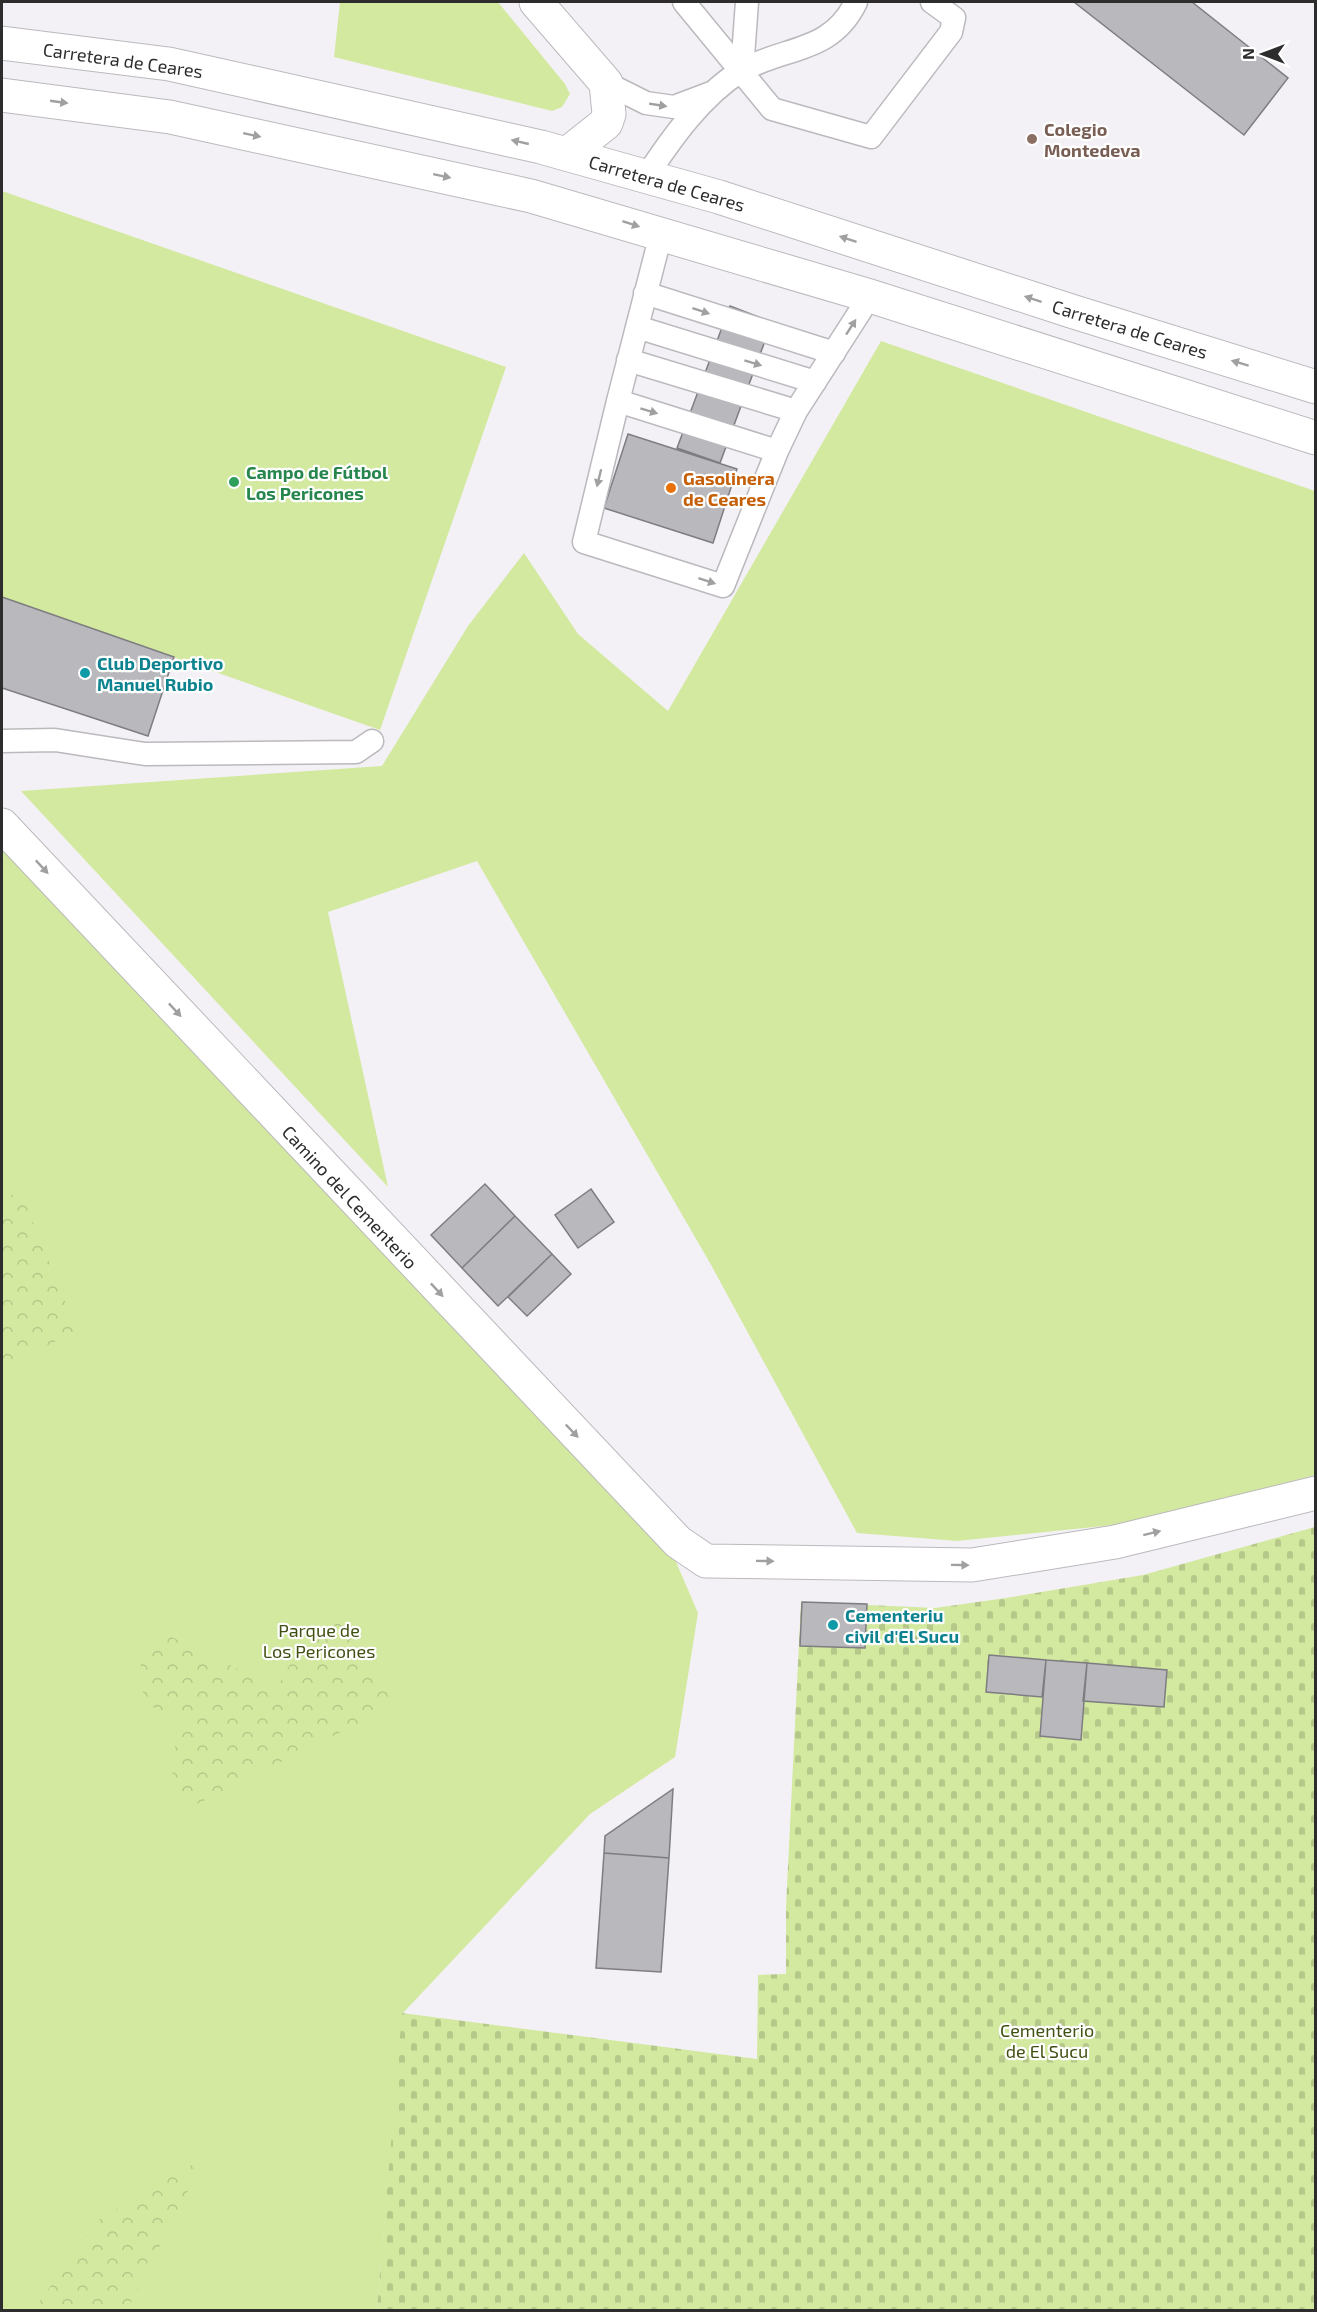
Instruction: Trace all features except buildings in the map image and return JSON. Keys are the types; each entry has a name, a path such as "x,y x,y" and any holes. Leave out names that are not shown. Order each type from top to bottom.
{"main road":[{"path":"536,2 606,83 609,114 606,123 567,154"},
{"name":"Carretera de Ceares","path":"2,43 169,64 567,154 719,197 1060,308 1316,387"},
{"path":"2,95 170,117 531,196 870,296 1316,438"},
{"path":"1276,375 1316,381"},
{"name":"Camino del Cementerio","path":"2,825 638,1501 678,1542 706,1561 972,1565 1115,1542 1316,1493"}],"lane":[{"path":"684,2 772,109 871,137 951,32 954,18 932,2"},
{"path":"742,70 747,2"},
{"path":"646,177 665,148 713,93 742,70 808,46 836,31 856,2"},
{"path":"606,83 646,103 674,107 713,93"},
{"path":"661,234 584,542 723,586 777,451 796,411 870,296"},
{"path":"645,293 834,353"},
{"path":"636,327 815,382"},
{"path":"628,360 796,411"},
{"path":"618,401 777,451"},
{"path":"2,741 56,740 145,754 356,752 372,741"}],"green space":[{"path":"340,2 498,2 565,84 570,94 562,107 552,111 334,57"},
{"name":"Campo de Fútbol Los Pericones","path":"2,191 506,367 380,730 2,597"},
{"path":"881,341 1315,491 1315,1475 1143,1522 957,1541 857,1533 710,1263 477,861 328,912 388,1187 21,791 382,766 468,626 524,553 578,634 668,711"},
{"name":"Parque de Los Pericones","path":"2,844 673,1555 698,1613 675,1757 590,1814 403,2013 377,2310 2,2310"},
{"path":"19,1188 77,1330 29,1355 2,1374 2,1204"},
{"name":"Cementerio de El Sucu","path":"1315,1527 1315,2310 377,2310 402,2013 757,2059 758,1975 786,1974 786,1907 801,1602 935,1608 1006,1598 1143,1575"},
{"path":"336,1613 395,1705 189,1808 172,1778 178,1719 144,1703 140,1656 157,1630 277,1688 295,1655"},
{"path":"205,2157 127,2310 38,2310 36,2306 100,2219"}],"place":[{"name":"Colegio Montedeva","path":"1032,139"},
{"name":"Campo de Fútbol Los Pericones","path":"234,482"},
{"name":"Gasolinera de Ceares","path":"671,488"},
{"name":"Club Deportivo Manuel Rubio","path":"85,673"},
{"name":"Cementeriu civil d'El Sucu","path":"833,1625"}]}
